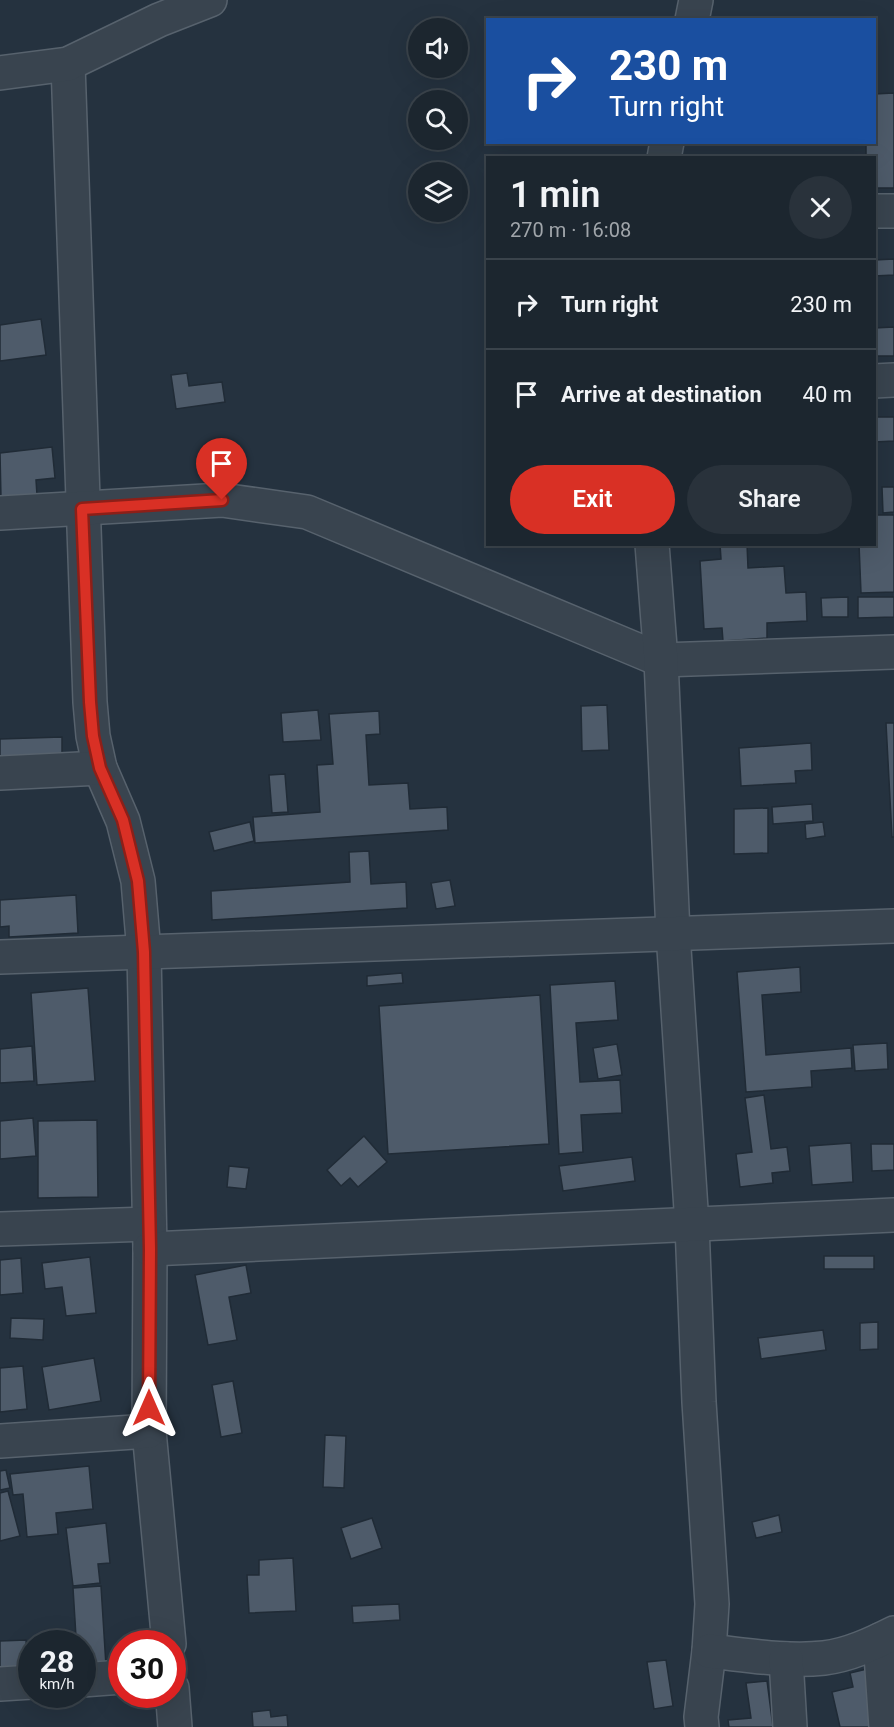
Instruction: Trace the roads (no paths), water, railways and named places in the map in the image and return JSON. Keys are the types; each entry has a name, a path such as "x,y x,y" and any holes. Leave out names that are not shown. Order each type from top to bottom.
{"street":[{"path":"0,73 68,64 159,20 210,0"},
{"path":"692,18 696,0"},
{"path":"68,64 90,702 93,736 100,768 123,820 138,881 144,952 150,1236 149,1431 168,1630"},
{"path":"876,212 894,211"},
{"path":"876,381 894,380"},
{"path":"0,513 222,500 307,512 661,660 894,652"},
{"path":"652,546 661,660 674,933 692,1225 699,1402 712,1604 702,1727"},
{"path":"0,773 100,768"},
{"path":"0,957 894,926"},
{"path":"0,1229 150,1236 692,1225 894,1215"},
{"path":"0,1442 149,1431"},
{"path":"709,1652 786,1659 825,1658 854,1651 887,1637 886,1727"},
{"path":"786,1659 790,1727"},
{"path":"0,1684 18,1683"},
{"path":"174,1708 175,1727"}]}
